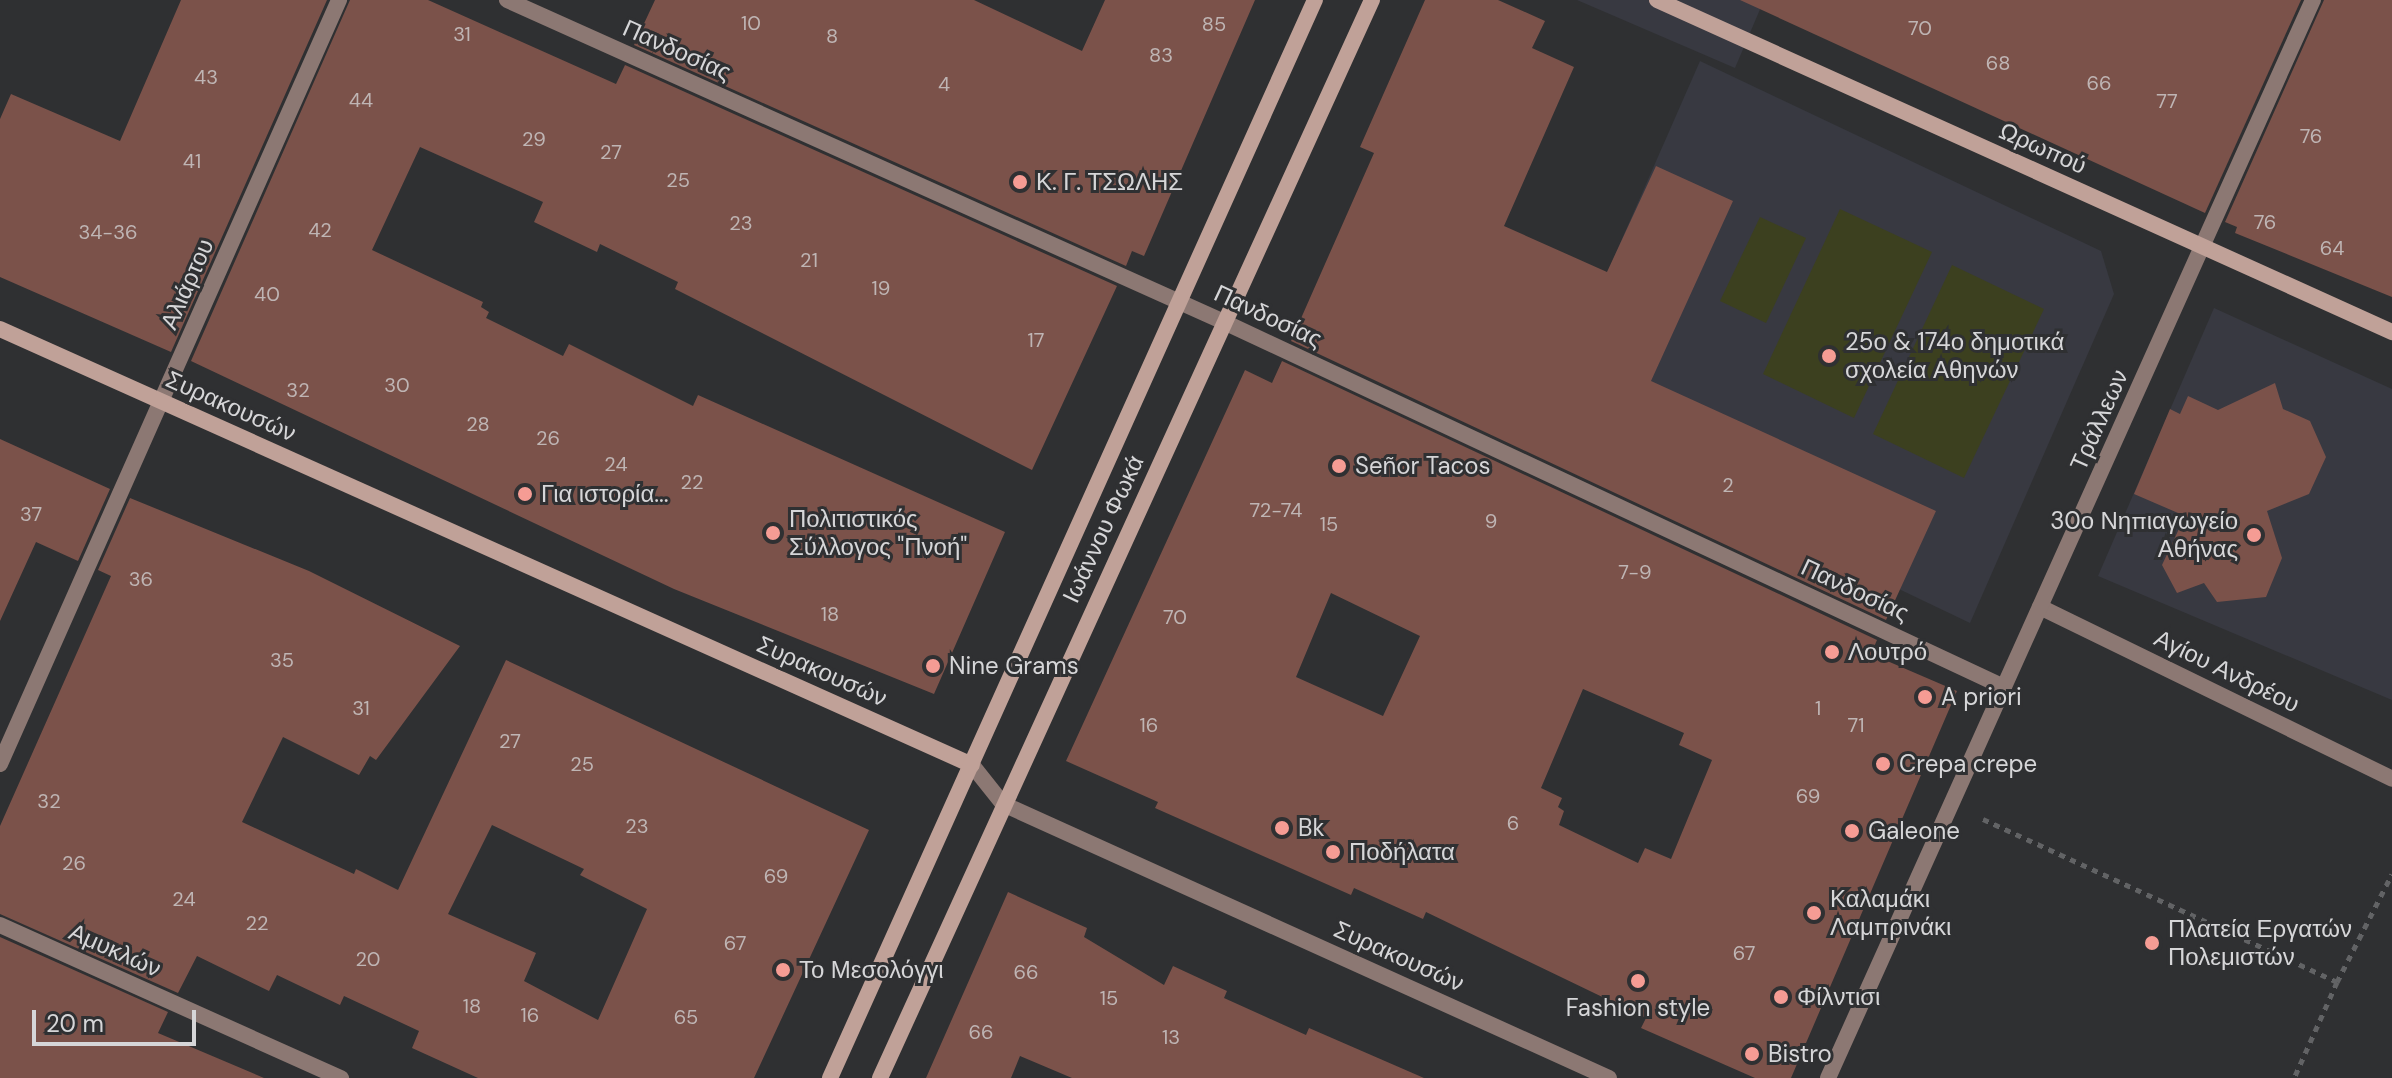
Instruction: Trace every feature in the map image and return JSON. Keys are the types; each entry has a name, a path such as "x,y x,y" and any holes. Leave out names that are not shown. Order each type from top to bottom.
{"street":[{"name":"Αλιάρτου","path":"0,764 339,0"},
{"name":"Πανδοσίας","path":"507,0 1224,322 2004,687"},
{"name":"Ιωάννου Φωκά","path":"830,1078 1315,0"},
{"name":"Ιωάννου Φωκά","path":"880,1078 1372,0"},
{"name":"Ωρωπού","path":"1657,0 1673,4 2392,332"},
{"name":"Τράλλεων","path":"1828,1078 2313,0"},
{"name":"Συρακουσών","path":"0,329 972,765 1003,804 1609,1078"},
{"name":"Αγίου Ανδρέου","path":"2040,607 2392,779"},
{"name":"Αμυκλών","path":"0,925 341,1078"}],"path":[{"path":"1952,804 2337,982"},
{"path":"2294,1078 2337,982 2392,874"}],"shaded area":[{"path":"1577,0 1764,0 1735,68"},
{"name":"25ο & 174ο δημοτικά σχολεία Αθηνών","path":"1700,61 2101,251 2114,294 1970,623 1543,419"},
{"name":"30ο Νηπιαγωγείο Αθήνας","path":"2214,308 2392,389 2392,700 2098,576"}],"green space":[{"path":"1840,209 1932,252 1854,418 1763,374"},
{"path":"1760,217 1806,238 1766,323 1720,301"},
{"path":"1952,265 2044,309 1964,478 1873,434"}],"building":[{"path":"181,0 327,0 171,352 0,277 0,119 11,94 120,141"},
{"path":"350,0 428,0 616,84 625,65 1117,286 1032,470 675,289 678,282 600,244 597,252 534,222 543,202 420,147 372,250 483,302 481,307 489,312 486,318 563,356 569,344 693,406 698,395 1005,532 934,694 674,589 191,361"},
{"path":"655,0 974,0 1082,51 1105,0 1255,0 1144,256 1132,251 1126,266 634,45"},
{"path":"1425,0 1498,0 1545,21 1532,48 1574,67 1504,226 1607,272 1656,166 1733,201 1651,381 1936,511 1886,620 1291,341 1374,153 1360,147"},
{"path":"1740,0 2301,0 2205,213"},
{"path":"2324,0 2392,0 2392,297 2235,233 2237,227 2225,222"},
{"path":"1282,361 1877,640 1871,654 1957,691 1791,1078 1755,1078 1641,1028 1646,1018 1426,912 1423,919 1354,888 1351,895 1155,808 1158,802 1066,761 1245,370 1272,383","holes":["1331,593 1420,636 1383,716 1296,677","1583,689 1684,733 1679,745 1712,760 1671,859 1645,848 1638,863 1559,825 1564,811 1558,807 1562,798 1541,788"]},
{"path":"2275,383 2283,409 2310,421 2326,457 2309,494 2267,511 2282,558 2266,597 2217,602 2204,583 2177,593 2162,565 2185,516 2134,494 2170,409 2180,414 2188,396 2218,410"},
{"path":"0,439 110,489 78,561 36,542 0,621"},
{"path":"130,498 309,571 460,646 376,760 370,756 359,775 283,737 242,822 354,874 356,869 398,890 506,660 869,830 754,1078 478,1078 412,1048 419,1031 344,996 340,1005 277,975 269,991 197,956 178,993 0,914 0,826 111,576 98,570","holes":["492,825 584,869 580,875 647,909 598,1020 524,981 536,953 448,914"]},
{"path":"1008,892 1087,928 1084,937 1164,985 1173,966 1227,991 1224,998 1306,1035 1309,1028 1424,1078 1072,1078 1020,1056 1011,1078 926,1078"},
{"path":"0,937 168,1012 158,1033 264,1078 0,1078"}],"place":[{"name":"Κ. Γ. ΤΣΩΛΗΣ","path":"1020,182"},
{"name":"25ο & 174ο δημοτικά σχολεία Αθηνών","path":"1829,356"},
{"name":"Señor Tacos","path":"1339,466"},
{"name":"Για ιστορία...","path":"525,494"},
{"name":"Πολιτιστικός Σύλλογος \"Πνοή\"","path":"773,533"},
{"name":"30ο Νηπιαγωγείο Αθήνας","path":"2254,535"},
{"name":"Λουτρό","path":"1832,652"},
{"name":"Nine Grams","path":"933,666"},
{"name":"A priori","path":"1925,697"},
{"name":"Crepa crepe","path":"1883,764"},
{"name":"Bk","path":"1282,828"},
{"name":"Galeone","path":"1852,831"},
{"name":"Ποδήλατα","path":"1333,852"},
{"name":"Καλαμάκι Λαμπρινάκι","path":"1814,913"},
{"name":"Πλατεία Εργατών Πολεμιστών","path":"2152,943"},
{"name":"Το Μεσολόγγι","path":"783,970"},
{"name":"Fashion style","path":"1638,981"},
{"name":"Φίλντισι","path":"1781,997"},
{"name":"Bistro","path":"1752,1054"}]}
